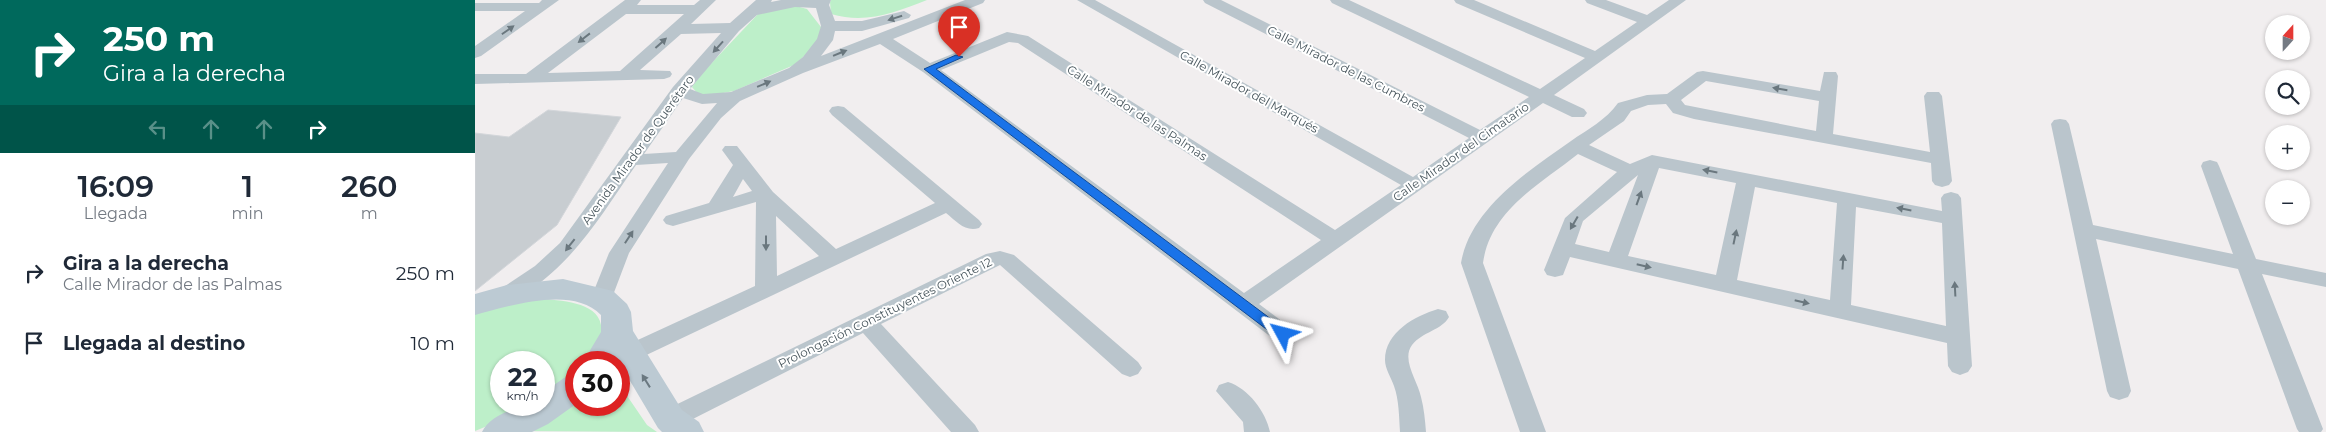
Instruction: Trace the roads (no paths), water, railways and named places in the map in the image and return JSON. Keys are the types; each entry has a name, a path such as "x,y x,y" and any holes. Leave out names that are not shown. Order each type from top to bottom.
{"street":[{"name":"Avenida Mirador de Querétaro","path":"507,295 543,271 567,248 679,90 743,19 765,0"},
{"path":"829,26 862,26 882,22 940,0"},
{"path":"602,298 619,253 681,157 715,114 734,97 880,37 979,0"},
{"name":"Calle Mirador de las Cumbres","path":"1210,0 1482,138"},
{"path":"1337,0 1578,113"},
{"path":"1461,0 1596,57"},
{"path":"1592,0 1648,21"},
{"name":"Calle Mirador del Cimatario","path":"1244,304 1679,0"},
{"name":"Calle Mirador del Marqués","path":"1091,1 1415,185"},
{"path":"530,79 628,4 693,15 743,19 789,3 823,2 829,26 825,40 809,60 795,71"},
{"path":"475,7 546,4"},
{"path":"475,53 546,4"},
{"path":"624,76 693,15"},
{"path":"880,37 929,69 1283,334"},
{"name":"Calle Mirador de las Palmas","path":"929,69 1007,38 1018,37 1336,240"},
{"path":"475,79 664,74"},
{"path":"1533,432 1472,263 1481,232 1490,217 1502,204 1571,150 1619,117 1650,112 1659,108 1703,76 1828,97"},
{"path":"1824,138 1830,76"},
{"path":"679,90 702,99 734,97"},
{"path":"1933,96 1940,159 1948,199 1960,366"},
{"path":"1668,100 1684,112 1940,159"},
{"path":"838,111 973,224"},
{"path":"2060,124 2119,391"},
{"path":"731,150 764,195 834,259"},
{"path":"1571,150 1624,175"},
{"path":"629,160 681,157"},
{"path":"1555,270 1562,248 1576,217 1624,175 1652,161 1847,198 1948,199"},
{"path":"1616,260 1652,161"},
{"path":"716,208 741,166"},
{"path":"2210,166 2310,429"},
{"path":"1725,285 1747,178"},
{"path":"673,220 764,195"},
{"path":"764,195 766,290"},
{"path":"1840,311 1847,198"},
{"path":"619,351 766,290 949,204"},
{"path":"2083,230 2326,280"},
{"path":"1562,248 1958,337"},
{"name":"Prolongación Constituyentes Oriente 12","path":"679,425 867,323 993,259 1000,258 1007,260 1130,368"},
{"path":"475,305 507,295 563,289 602,298 616,312 614,351"},
{"path":"1413,432 1407,387 1396,358 1399,348 1407,336 1419,326 1438,317"},
{"path":"867,323 966,432"},
{"path":"630,371 679,425"},
{"path":"1228,391 1255,419 1257,432"},
{"path":"499,432 536,415 565,395"}]}
